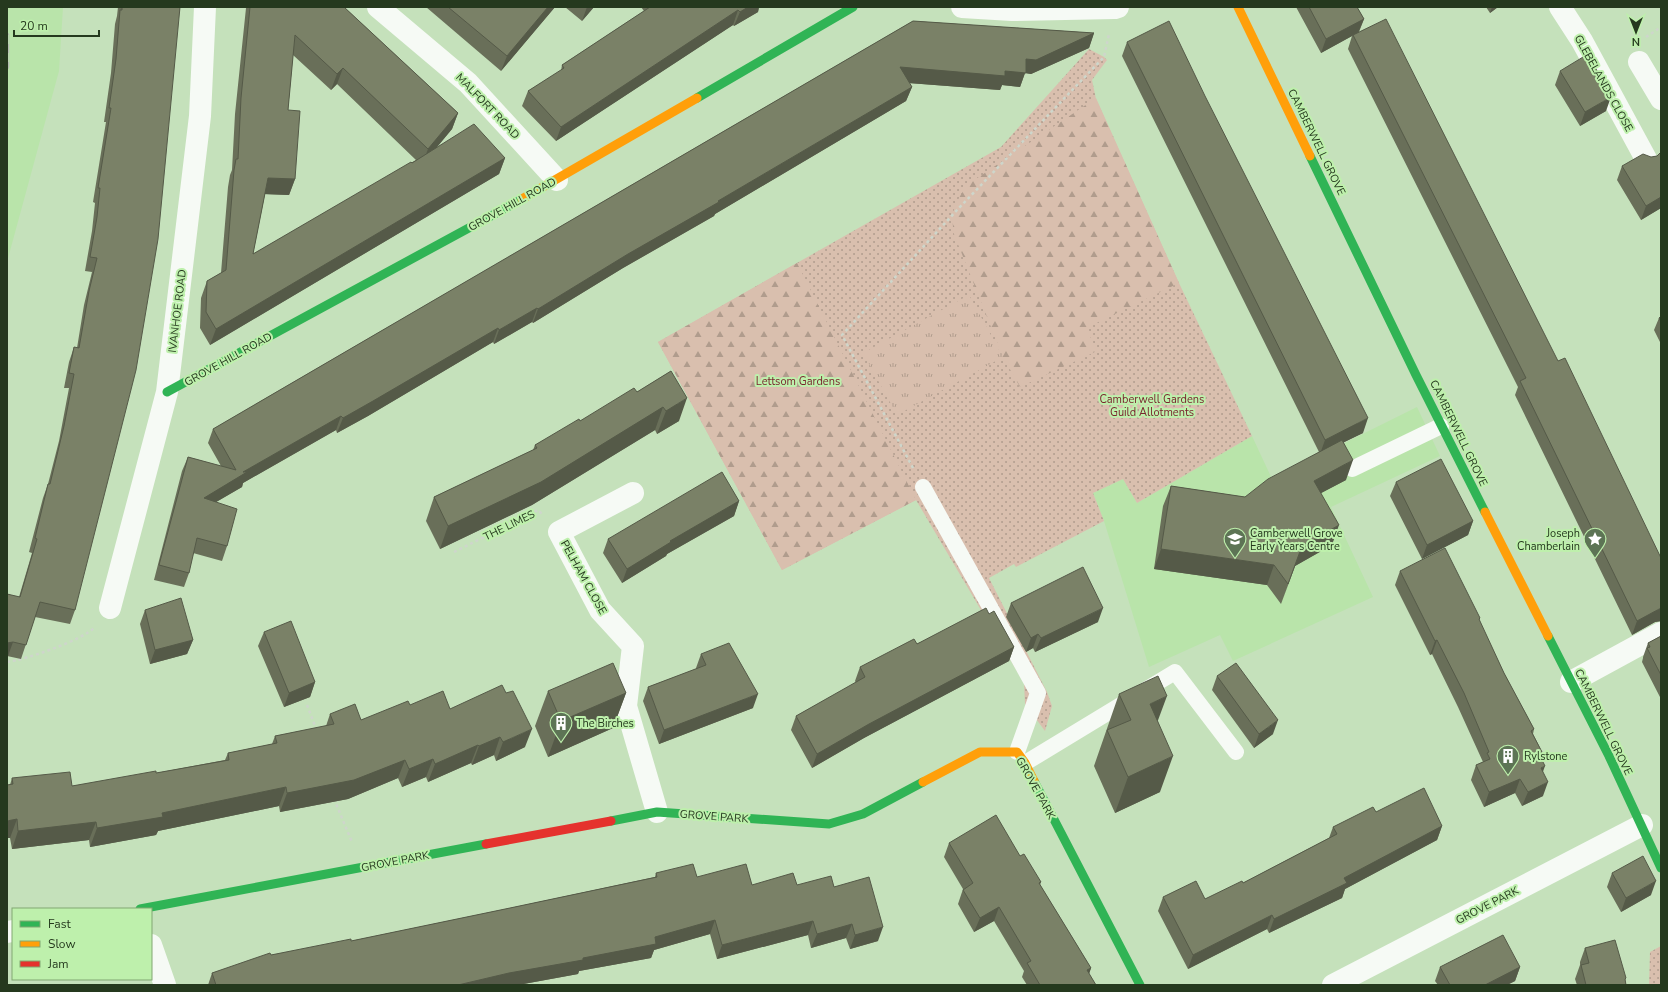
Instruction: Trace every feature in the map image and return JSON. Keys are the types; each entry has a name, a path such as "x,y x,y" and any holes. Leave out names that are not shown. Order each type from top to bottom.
{"street":[{"name":"IVANHOE ROAD","path":"110,608 167,392 200,116 205,7"},
{"name":"MALFORT ROAD","path":"378,7 468,83 556,180"},
{"name":"GROVE HILL ROAD","path":"167,392 556,180 852,7"},
{"path":"962,7 1012,10 1116,8"},
{"name":"CAMBERWELL GROVE","path":"1238,7 1441,426 1571,682 1661,868"},
{"name":"GLEBELANDS CLOSE","path":"1560,7 1582,41 1646,159"},
{"path":"1639,62 1661,99"},
{"name":"PELHAM CLOSE","path":"633,493 559,532 600,610 633,646 626,706 657,812"},
{"path":"1571,682 1661,633"},
{"name":"GROVE PARK","path":"145,908 657,812 829,824 864,814 980,752 1021,758 1140,985"},
{"name":"GROVE PARK","path":"1333,985 1642,826"},
{"path":"152,948 166,985"}],"lane":[{"path":"1352,469 1441,426"},
{"path":"923,487 1038,693 1021,758"},
{"path":"1021,758 1175,672 1236,752"}],"path":[{"path":"923,487 842,335 958,209 1104,57 1116,8"},
{"name":"THE LIMES","path":"454,552 538,510 559,532"},
{"path":"7,662 74,641 91,631 110,608"},
{"path":"307,705 319,738"},
{"path":"332,792 361,867"}],"shaded area":[{"path":"7,7 63,7 59,71 7,262"},
{"name":"Camberwell Grove Early Years Centre","path":"1417,407 1440,456 1331,507 1373,597 1233,661 1220,635 1149,667 1104,521 1093,493 1123,479 1137,503 1252,436 1272,479"}],"green space":[{"name":"Lettsom Gardens","path":"1089,49 1107,60 1092,80 1096,99 1179,283 1252,436 1137,503 1123,479 1093,493 1104,521 1016,567 1014,564 989,578 1047,692 1052,706 1045,731 1025,704 1024,683 916,500 782,570 658,342 1001,147"},
{"path":"1096,98 1179,283 1086,328 1097,351 1020,387 1003,357 954,234 954,208 967,185"},
{"path":"797,263 916,500 782,570 658,342"},
{"path":"969,295 1003,357 897,415 863,353"},
{"path":"1661,946 1661,985 1649,985 1650,952"}],"building":[{"path":"122,7 180,7 158,239 136,370 75,610 40,602 26,645 13,642 7,643 7,594 20,597 37,539 35,538 64,426 74,374 69,373 74,347 79,348 89,291 97,258 90,257 97,217 100,188 98,188 111,108 109,108 116,59 120,10 122,10"},
{"path":"250,7 344,7 458,113 428,149 343,68 337,74 295,35 288,110 300,111 295,179 268,178 253,254 411,162 412,163 474,124 505,158 216,329 206,312 207,281 226,270 234,170 236,159 238,159 241,98"},
{"path":"448,7 548,7 507,56"},
{"path":"650,7 748,7 740,12 738,10 561,127 528,91 564,68 562,65"},
{"path":"1309,7 1357,7 1364,19 1326,39"},
{"path":"1386,19 1558,361 1565,358 1661,558 1661,608 1637,621 1520,381 1526,378 1353,35"},
{"path":"913,21 1094,33 1036,60 1026,59 1026,73 1005,71 1005,76 900,67 912,87 718,201 719,202 628,254 538,309 537,308 499,330 498,328 343,418 341,416 243,472 247,472 204,498 237,509 227,546 197,538 189,573 159,565 188,457 236,470 213,429"},
{"path":"1169,21 1205,96 1368,418 1325,440 1127,42"},
{"path":"1588,54 1611,97 1585,112 1560,71"},
{"path":"1660,153 1661,197 1646,206 1622,166 1643,154 1651,157 1657,156"},
{"path":"671,371 687,398 666,411 663,407 541,482 448,526 434,497 537,448 535,445 579,419 580,421 634,388 637,392"},
{"path":"1342,440 1353,460 1314,481 1339,525 1302,546 1288,584 1274,565 1161,549 1171,486 1245,497 1268,479"},
{"path":"1441,459 1473,521 1427,545 1396,482"},
{"path":"722,472 739,501 670,541 671,542 627,569 608,539"},
{"path":"1445,548 1480,618 1479,619 1504,673 1534,729 1531,731 1542,752 1539,754 1545,766 1541,768 1548,782 1528,792 1520,779 1489,792 1476,765 1490,759 1487,753 1489,752 1464,693 1437,640 1435,641 1400,571"},
{"path":"1083,567 1103,608 1041,638 1038,634 1031,638 1011,603"},
{"path":"181,598 193,640 155,650 145,610"},
{"path":"986,608 989,614 994,611 1014,647 869,724 817,754 796,716 865,677 860,667 914,639 917,644"},
{"path":"291,621 315,682 289,693 264,632"},
{"path":"1661,636 1661,675 1647,648 1650,647 1648,643"},
{"path":"729,643 758,694 664,730 648,687 706,665 701,654"},
{"path":"613,663 626,693 561,721 548,691"},
{"path":"1236,663 1278,720 1259,734 1217,676"},
{"path":"1158,676 1167,696 1150,704 1173,756 1128,777 1107,730 1131,720 1119,694"},
{"path":"502,685 506,693 513,691 532,729 503,742 500,737 435,764 433,759 409,769 405,760 354,780 287,793 286,787 162,813 163,817 97,828 96,822 18,831 17,819 7,821 7,785 13,784 12,778 70,772 72,786 229,760 228,753 277,743 275,736 334,724 330,714 355,704 361,720 408,701 410,705 443,691 450,709"},
{"path":"1424,788 1442,826 1344,878 1347,883 1274,919 1272,915 1193,955 1163,897 1196,881 1205,899 1242,881 1243,883 1337,834 1333,827 1373,807 1376,812"},
{"path":"996,815 1020,856 1024,854 1041,882 1039,883 1091,968 1087,970 1096,985 1040,985 1027,963 1031,961 999,907 980,918 963,890 973,883 949,843"},
{"path":"1643,856 1656,881 1626,898 1612,873"},
{"path":"693,864 697,877 746,864 752,885 793,873 797,885 831,876 834,887 869,877 883,927 855,935 852,924 817,934 813,921 722,945 715,920 655,937 656,944 583,958 583,960 509,973 458,985 216,985 212,973 270,953 271,955 351,939 351,941 510,908 657,877 656,873"},
{"path":"1503,935 1520,967 1485,985 1450,985 1440,967"},
{"path":"1615,940 1626,978 1626,985 1586,985 1581,965 1589,963 1585,948"}],"railway":[{"path":"7,35 7,67"}],"traffic: fast":[{"path":"697,98 853,7"},
{"path":"1310,156 1416,375 1485,512"},
{"path":"167,392 522,199"},
{"path":"1548,636 1609,756 1661,868"},
{"path":"1034,781 1140,985"},
{"path":"611,821 657,812 829,824 863,814 923,782"},
{"path":"145,908 486,844"}],"traffic: slow":[{"path":"1238,7 1310,156"},
{"path":"522,199 697,98"},
{"path":"1485,512 1548,636"},
{"path":"923,782 980,752 1017,752 1025,763 1034,781"}],"traffic: jam":[{"path":"486,844 611,821"}],"place":[{"name":"Camberwell Grove Early Years Centre","path":"1235,558"},
{"name":"Joseph Chamberlain","path":"1595,558"},
{"name":"The Birches","path":"561,742"},
{"name":"Rylstone","path":"1508,776"}],"park label":[{"name":"Camberwell Gardens Guild Allotments","path":"1152,405"}]}
